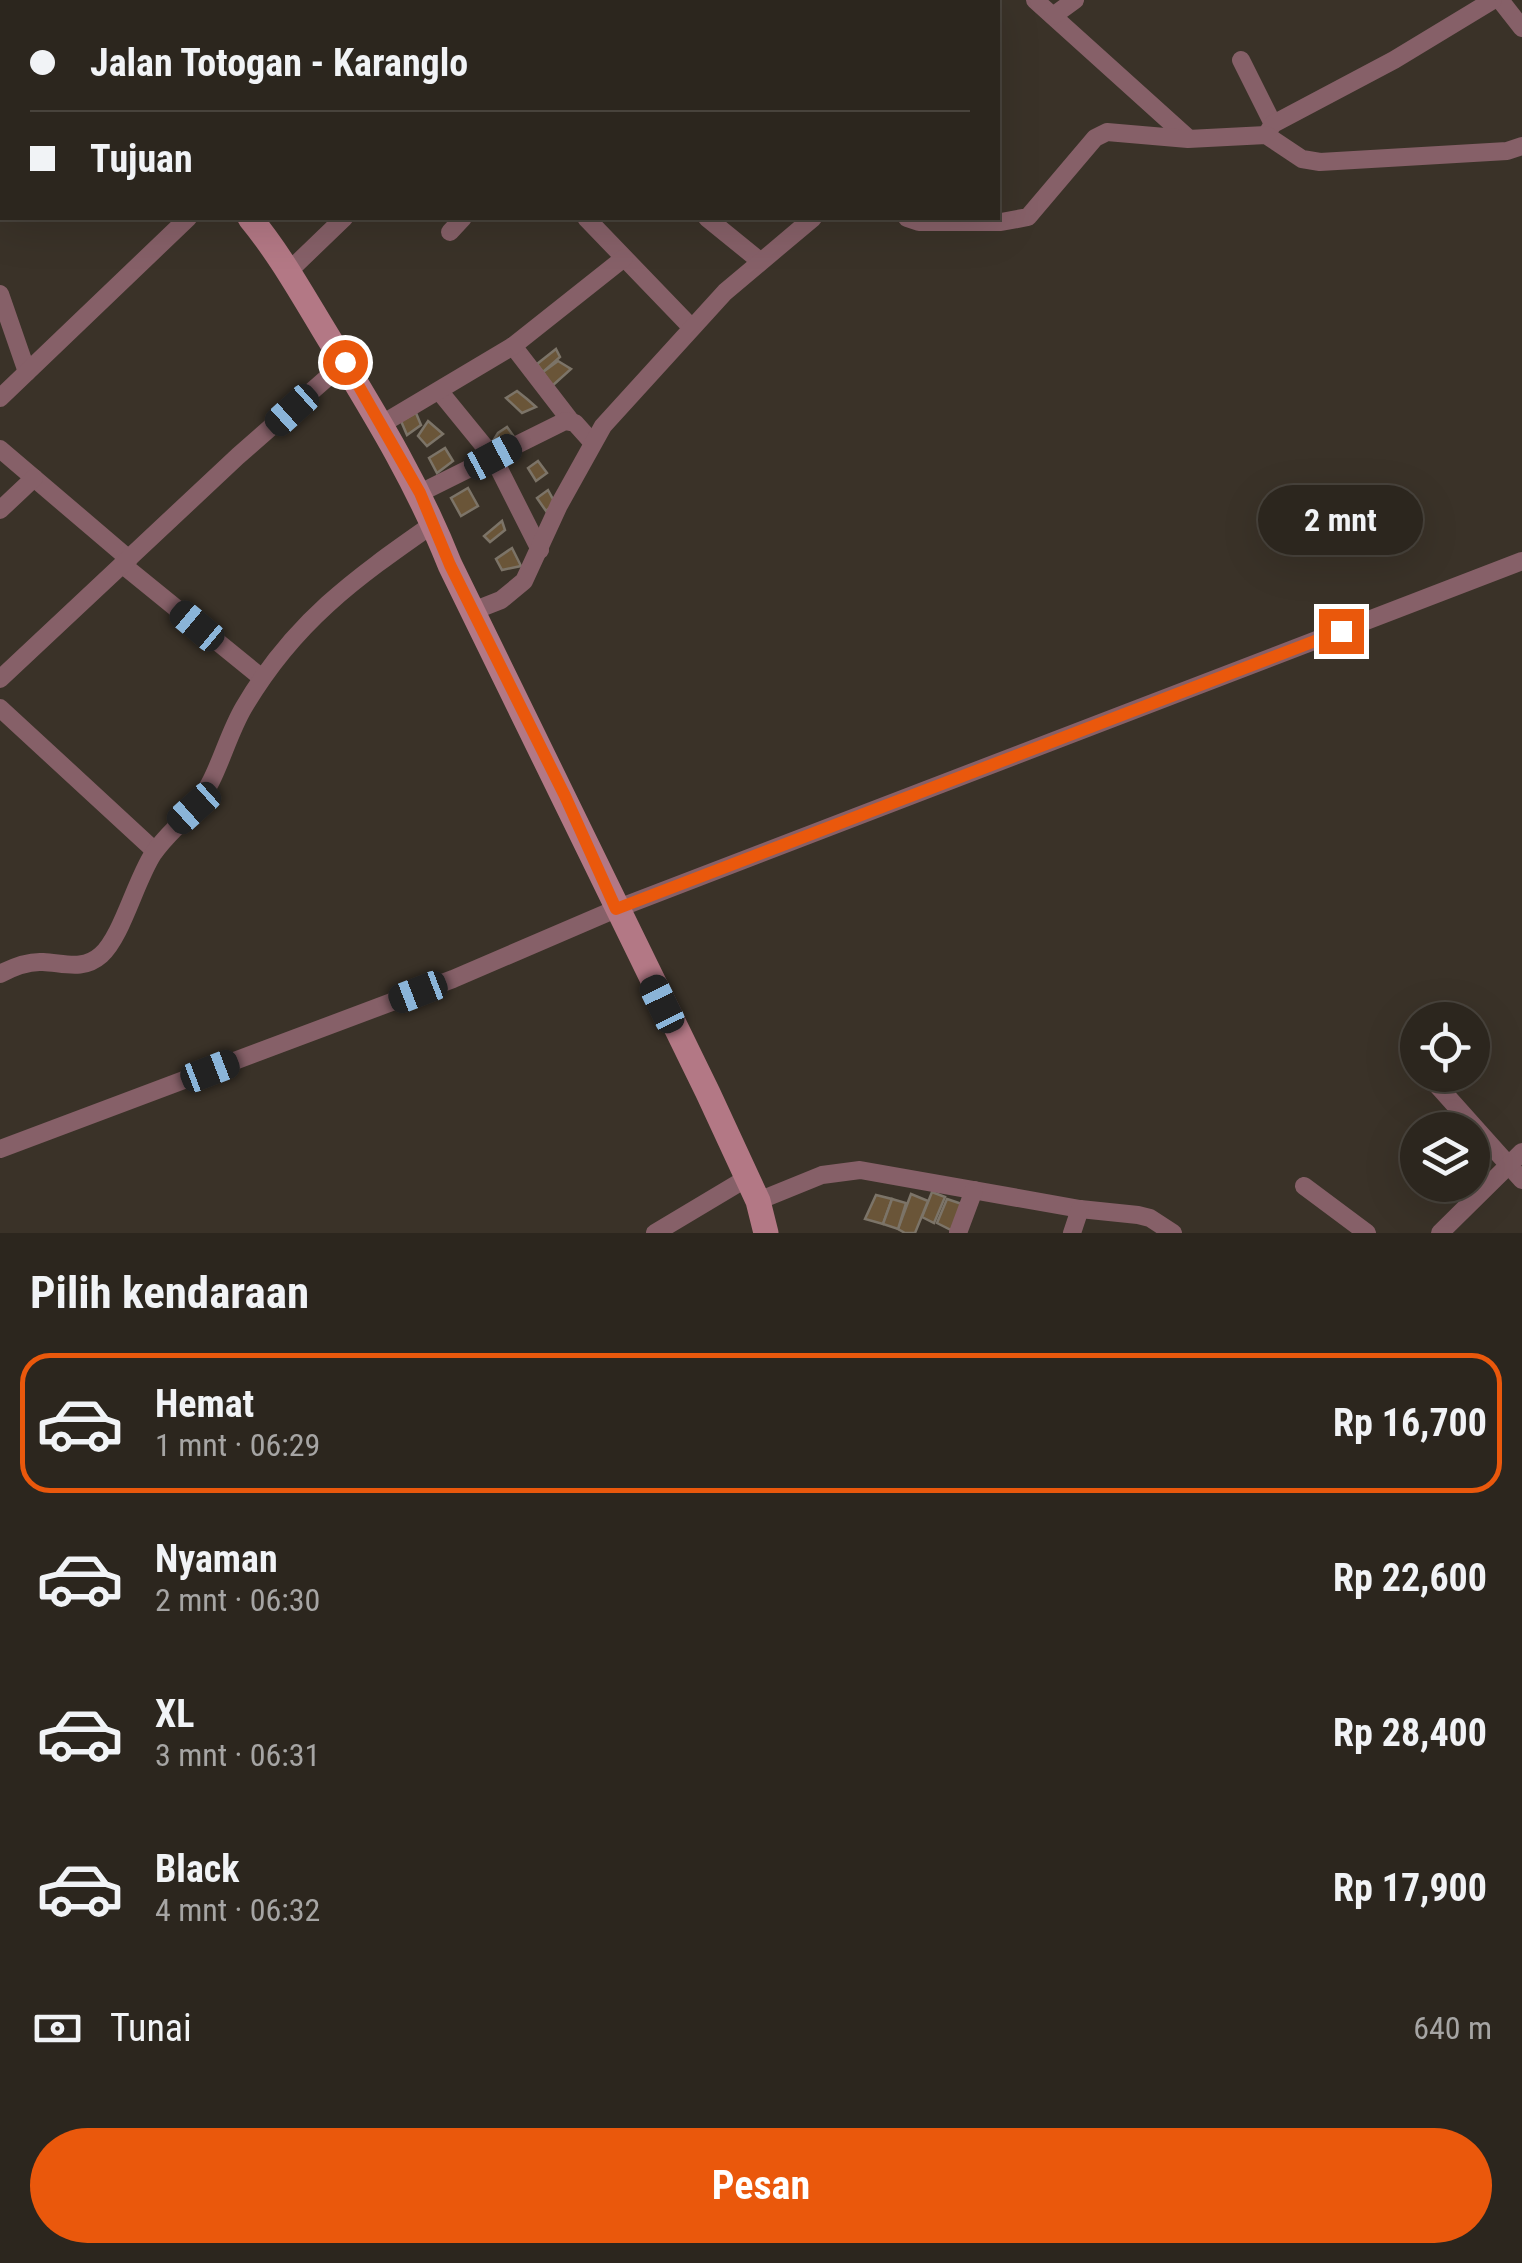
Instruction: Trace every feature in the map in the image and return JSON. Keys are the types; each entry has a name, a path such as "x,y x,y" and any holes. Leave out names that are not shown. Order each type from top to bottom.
{"main road":[{"path":"251,220 289,271 420,493 752,1189 766,1233"}],"street":[{"path":"1035,0 1188,138"},
{"path":"1053,16 1075,0"},
{"path":"913,220 1016,221 1040,206 1095,138 1107,132 1188,138 1270,130 1496,0 1522,28"},
{"path":"1241,60 1270,130 1302,158 1320,162 1507,151 1522,146"},
{"path":"0,398 186,220"},
{"path":"289,271 342,220"},
{"path":"450,232 462,220"},
{"path":"588,220 691,328"},
{"path":"710,220 760,261"},
{"path":"473,611 518,589 592,442 691,328 760,261 811,220"},
{"path":"382,424 513,346 624,258"},
{"path":"0,294 27,372"},
{"path":"513,346 570,420 592,442"},
{"path":"2,671 345,362"},
{"path":"440,392 493,457 540,550"},
{"path":"420,493 570,420"},
{"path":"0,449 262,678"},
{"path":"0,510 34,478"},
{"path":"0,974 40,961 75,966 97,958 112,942 139,877 155,851 194,808 262,678 313,615 434,524"},
{"path":"0,1149 454,979 616,909 1522,561"},
{"path":"0,708 155,851"},
{"path":"1446,1092 1515,1159 1522,1180"},
{"path":"1440,1233 1515,1159"},
{"path":"655,1233 752,1189 840,1171 885,1173 1150,1218 1173,1233"},
{"path":"1304,1186 1367,1233"},
{"path":"958,1233 974,1190"},
{"path":"1072,1233 1080,1208"}],"building":[{"path":"556,349 560,357 543,372 537,364"},
{"path":"558,361 571,369 552,386 543,372"},
{"path":"517,391 536,407 522,413 506,398"},
{"path":"416,413 421,425 407,435 401,421"},
{"path":"428,421 443,434 427,446 418,436"},
{"path":"507,427 517,441 497,452 490,446"},
{"path":"445,448 453,461 437,473 429,458"},
{"path":"538,461 547,473 536,481 528,468"},
{"path":"468,488 478,506 461,516 451,498"},
{"path":"548,490 555,503 546,511 537,498"},
{"path":"502,521 505,530 490,542 484,536"},
{"path":"512,548 521,566 502,570 496,559"},
{"path":"932,1192 945,1197 934,1223 922,1217"},
{"path":"911,1194 928,1201 915,1233 905,1233 898,1229"},
{"path":"876,1195 892,1199 883,1224 865,1219"},
{"path":"892,1199 906,1203 898,1229 883,1224"},
{"path":"947,1199 965,1205 953,1231 937,1223"}],"route":[{"path":"345,362 420,493 450,565 565,796 616,909 1341,631"}]}
